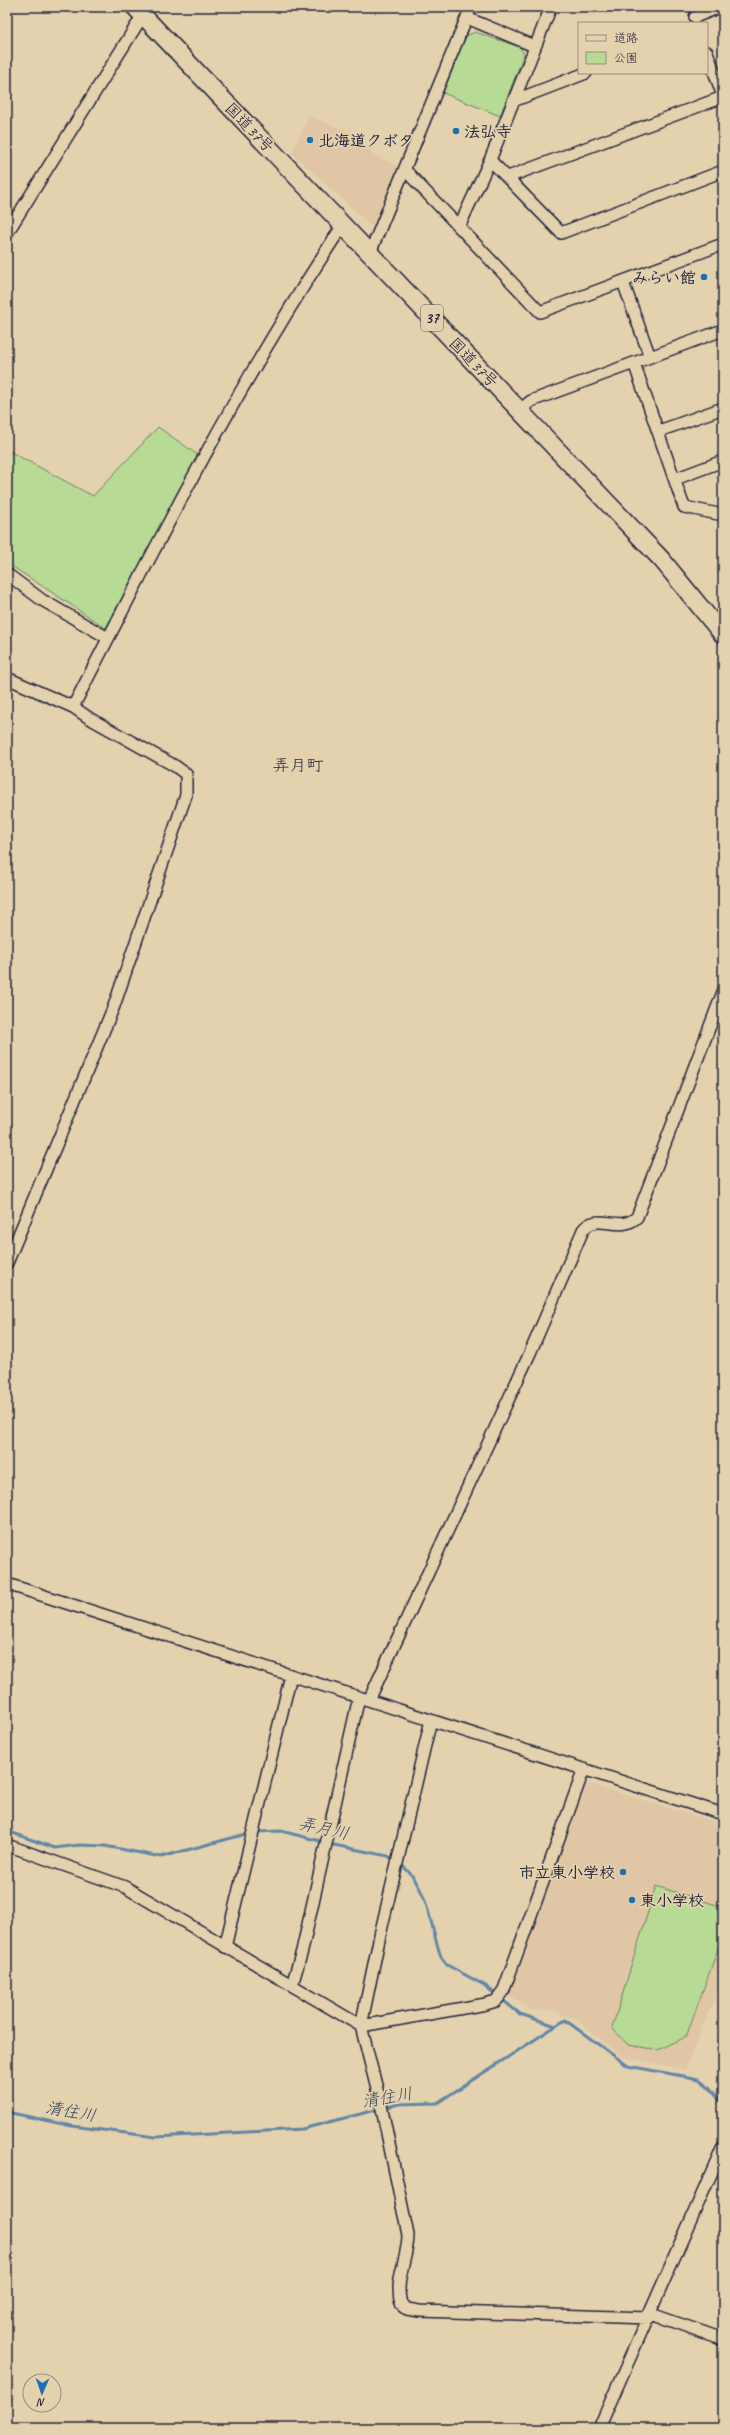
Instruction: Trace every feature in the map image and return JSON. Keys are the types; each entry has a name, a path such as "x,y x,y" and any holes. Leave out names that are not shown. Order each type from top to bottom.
{"highway":[{"name":"国道37号","path":"139,11 662,560 723,635"}],"street":[{"path":"370,253 471,7"},
{"path":"694,16 720,7"},
{"path":"460,227 490,160 534,46 552,8"},
{"path":"7,233 139,11"},
{"path":"466,18 534,46"},
{"path":"508,177 723,96 708,55"},
{"path":"513,101 583,74"},
{"path":"490,160 561,233 723,171"},
{"path":"405,170 540,312 723,244"},
{"path":"73,707 108,638 268,344 304,284 343,224"},
{"path":"623,282 650,357"},
{"path":"520,410 531,401 723,330"},
{"path":"634,363 659,431 684,507 723,515"},
{"path":"659,431 723,408"},
{"path":"675,479 723,462"},
{"path":"7,574 42,600 108,638"},
{"path":"7,678 73,707 88,718 175,766 186,774 187,782 186,795 114,1006 7,1263"},
{"path":"292,1985 302,1951 326,1842 364,1698 530,1353 583,1230 588,1224 594,1221 626,1224 637,1217 723,992"},
{"path":"7,1584 723,1814"},
{"path":"225,1947 291,1675"},
{"path":"431,1720 397,1863 361,2026 382,2109 408,2235 408,2248 398,2279 401,2304 407,2308 419,2311 650,2316 723,2339"},
{"path":"7,1845 125,1887 361,2026 496,2001 503,1992 584,1769"},
{"path":"599,2428 650,2316 723,2148"}],"shaded area":[{"path":"308,116 353,133 376,156 400,166 374,229 292,153"},
{"name":"東小学校","path":"590,1784 723,1824 723,1977 685,2070 623,2057 575,2019 553,2011 531,2010 508,1994 582,1786"}],"green space":[{"path":"475,32 520,47 524,54 500,116 443,93 466,36"},
{"path":"158,427 198,455 106,628 7,563 7,450 93,496"},
{"path":"656,1886 723,1907 723,1935 686,2037 658,2050 628,2045 612,2028"}],"waterway":[{"name":"弄月川","path":"7,1831 55,1848 79,1845 105,1846 161,1857 250,1833"},
{"name":"弄月川","path":"255,1832 281,1831 324,1842"},
{"name":"弄月川","path":"329,1844 388,1856 395,1861"},
{"name":"弄月川","path":"400,1864 409,1872 417,1883 427,1906 441,1957 447,1965 484,1985 520,2014 556,2026"},
{"name":"清住川","path":"7,2112 72,2126 156,2137 302,2129 399,2104 437,2103 565,2020 628,2066 699,2079 709,2087 723,2104"}],"place":[{"name":"法弘寺","path":"456,131"},
{"name":"北海道クボタ","path":"310,140"},
{"name":"みらい館","path":"704,277"},
{"name":"市立東小学校","path":"623,1872"},
{"name":"東小学校","path":"632,1900"}],"district":[{"name":"弄月町","path":"298,765"}]}
